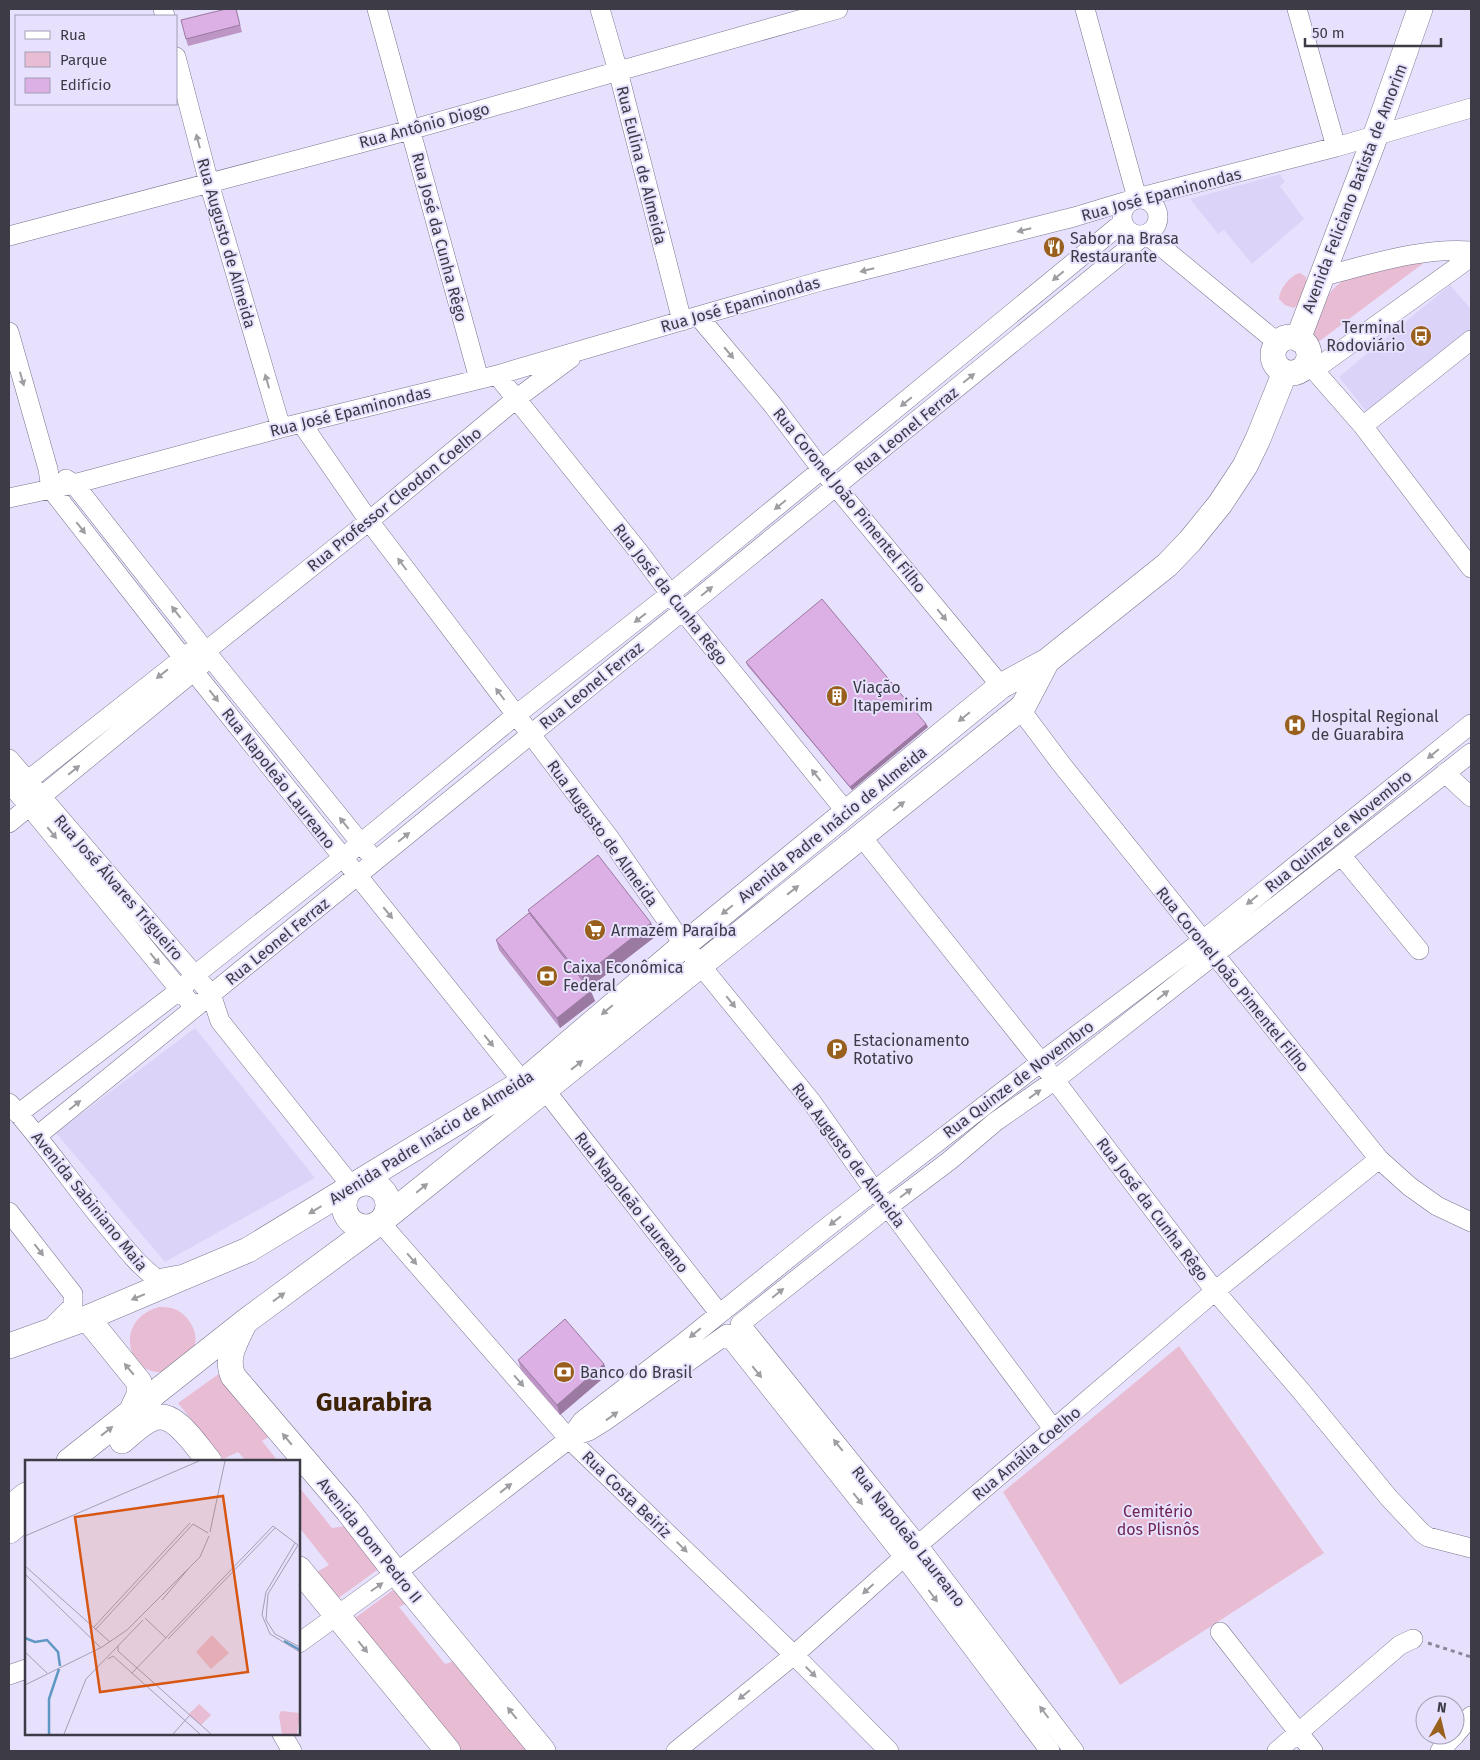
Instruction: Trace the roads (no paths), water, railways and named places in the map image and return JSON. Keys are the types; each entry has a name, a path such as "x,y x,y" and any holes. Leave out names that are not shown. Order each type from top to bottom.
{"main road":[{"name":"Avenida Feliciano Batista de Amorim","path":"1302,369 1280,369 1274,360 1273,354 1288,341 1320,277 1375,137 1420,9"},
{"name":"Avenida Padre Inácio de Almeida","path":"70,1460 246,1321 380,1222 534,1086 684,945 1001,686 1047,661 1167,565 1220,504 1245,466 1258,439 1302,369"},
{"name":"Avenida Padre Inácio de Almeida","path":"9,1346 86,1318 248,1250 353,1188 534,1086 700,964 1024,705 1047,661"},
{"path":"1001,686 995,699 998,708 1006,712 1016,711 1020,708"},
{"path":"846,813 855,811 863,814 868,825 862,836"},
{"path":"353,1188 348,1193 344,1208 352,1221 365,1227 373,1226 380,1222"},
{"path":"86,1318 138,1382 139,1395 131,1412"},
{"name":"Avenida Dom Pedro II","path":"246,1321 230,1354 230,1369 233,1376 348,1511 396,1573 543,1751"},
{"path":"98,1460 153,1418 167,1417 178,1424 208,1460"},
{"path":"9,1509 25,1496"},
{"path":"9,1531 25,1518"},
{"path":"300,1570 448,1751"}],"street":[{"name":"Rua José da Cunha Rêgo","path":"377,9 410,130 488,377 516,399 683,611 846,813"},
{"name":"Rua Eulina de Almeida","path":"600,9 690,318"},
{"name":"Rua Antônio Diogo","path":"9,236 410,130 838,9"},
{"path":"1084,9 1137,198"},
{"path":"1297,9 1336,147"},
{"name":"Rua Augusto de Almeida","path":"178,65 209,182 281,428"},
{"name":"Rua José Epaminondas","path":"17,495 74,484 281,428 488,377 821,281 1074,217 1137,198 1375,137 1471,108"},
{"path":"1146,234 1155,227 1159,215 1173,190"},
{"path":"1159,215 1157,209 1149,200 1137,198 1127,203 1124,207 1122,223 1130,232 1146,234 1288,341"},
{"name":"Rua Leonel Ferraz","path":"14,1109 180,990 195,975 361,844 516,715 670,594 1122,223"},
{"name":"Rua Leonel Ferraz","path":"37,1136 1146,234"},
{"path":"1320,277 1403,256 1441,251 1471,251"},
{"path":"1471,257 1302,369 1363,426 1471,568"},
{"name":"Rua Coronel João Pimentel Filho","path":"690,318 772,404 822,470 1001,686"},
{"name":"Rua Napoleão Laureano","path":"9,332 48,468 51,489 342,858 534,1086 719,1313 727,1310 732,1311 738,1316 733,1329 1074,1751"},
{"path":"1363,426 1471,340"},
{"name":"Rua Professor Cleodon Coelho","path":"15,787 206,651 369,521 516,399 582,349"},
{"name":"Rua Augusto de Almeida","path":"302,424 369,521 608,836 684,945 811,1101 874,1190 1054,1430"},
{"name":"Rua Napoleão Laureano","path":"48,468 74,484 376,861"},
{"path":"9,507 17,495"},
{"name":"Rua Professor Cleodon Coelho","path":"9,823 189,664"},
{"name":"Rua Coronel João Pimentel Filho","path":"1020,708 1062,765 1379,1159 1409,1186 1438,1206 1471,1222"},
{"name":"Rua Quinze de Novembro","path":"300,1642 396,1573 569,1439 589,1431 605,1421 733,1329 949,1161 995,1122 1055,1080 1471,724"},
{"name":"Rua Quinze de Novembro","path":"569,1439 582,1421 874,1190 1041,1062 1341,855 1471,753"},
{"name":"Rua José Álvares Trigueiro","path":"9,759 15,787 35,801 195,975 211,994 220,1020 353,1188"},
{"path":"1445,773 1471,797"},
{"name":"Rua José Álvares Trigueiro","path":"35,801 195,1008 220,1020"},
{"name":"Rua José da Cunha Rêgo","path":"862,836 1055,1080 1215,1291 1389,1498 1428,1537 1471,1548"},
{"path":"1341,855 1419,950"},
{"name":"Avenida Sabiniano Maia","path":"14,1109 37,1136 85,1201 143,1269 157,1279 208,1267"},
{"name":"Rua Amália Coelho","path":"676,1751 794,1654 911,1551 1215,1291 1379,1159"},
{"path":"9,1212 73,1294 73,1306 47,1332"},
{"name":"Rua Costa Beiriz","path":"380,1222 569,1439 794,1654 889,1751"},
{"name":"Rua Napoleão Laureano","path":"911,1551 1050,1751"},
{"path":"1220,1632 1312,1751"},
{"path":"1277,1751 1400,1645 1413,1639"},
{"path":"9,1675 25,1669"},
{"path":"283,1735 292,1751"}],"place":[{"name":"Sabor na Brasa Restaurante","path":"1054,247"},
{"name":"Terminal Rodoviário","path":"1421,336"},
{"name":"Viação Itapemirim","path":"837,696"},
{"name":"Hospital Regional de Guarabira","path":"1295,725"},
{"name":"Armazém Paraíba","path":"595,930"},
{"name":"Caixa Econômica Federal","path":"547,976"},
{"name":"Estacionamento Rotativo","path":"837,1049"},
{"name":"Banco do Brasil","path":"564,1372"}],"district":[{"name":"Guarabira","path":"374,1402"}],"park label":[{"name":"Cemitério dos Plisnôs","path":"1158,1520"}]}
